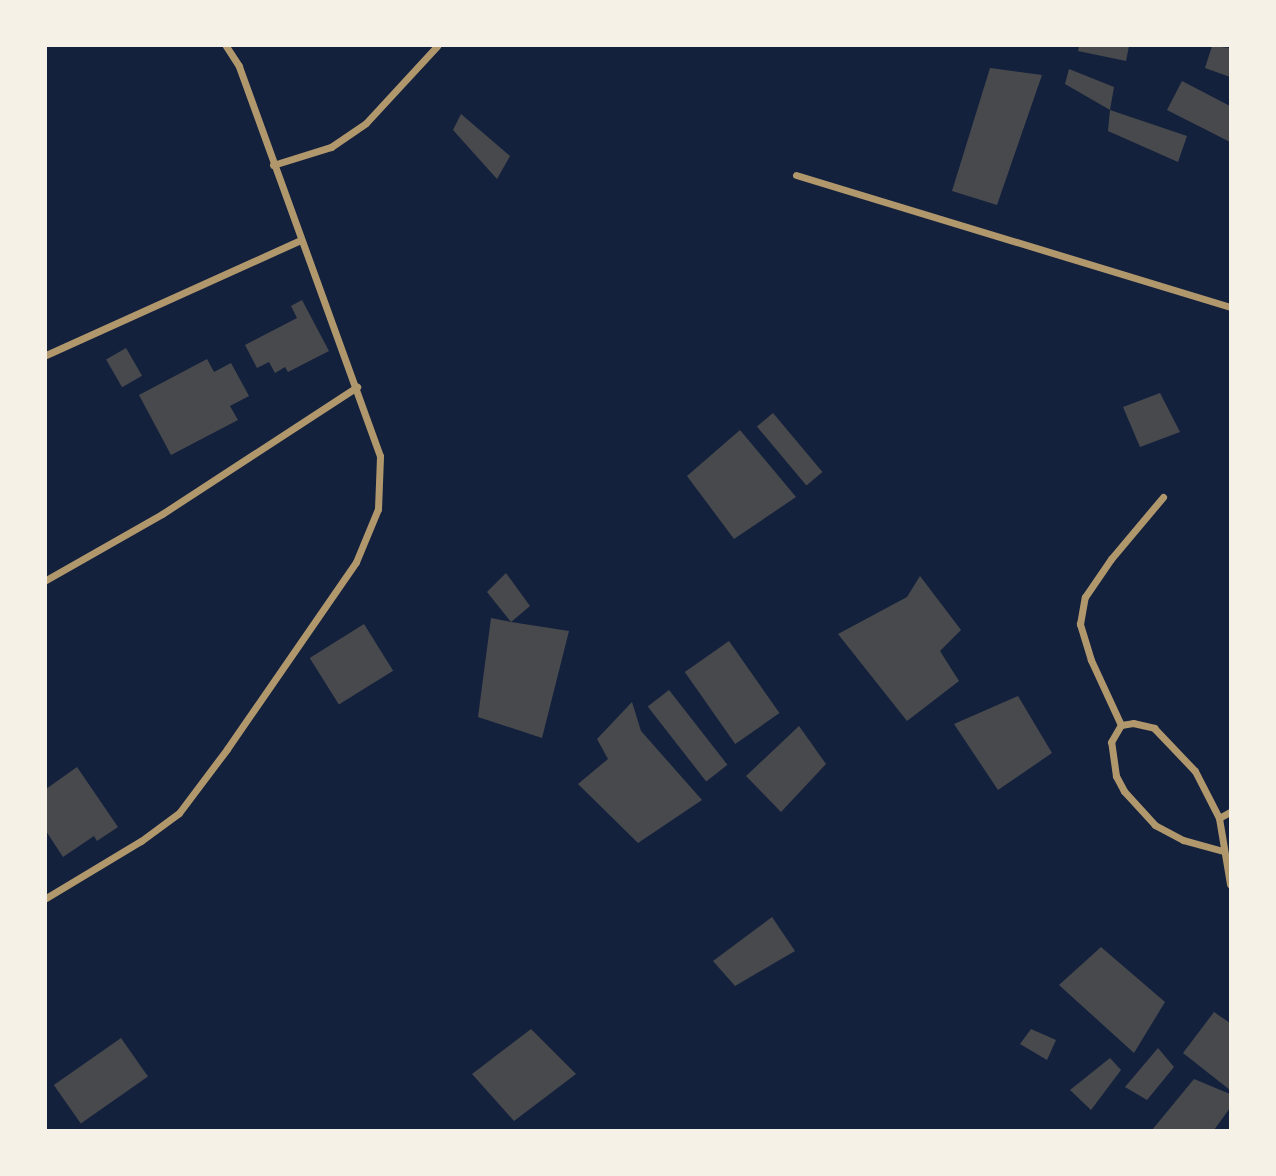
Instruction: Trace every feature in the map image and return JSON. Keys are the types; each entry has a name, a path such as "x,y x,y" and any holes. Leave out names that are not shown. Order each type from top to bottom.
{"street":[{"path":"46,898 141,841 179,813 228,748 356,562 378,509 380,456 239,66 226,46"},
{"path":"273,165 331,147 366,123 437,46"},
{"path":"796,175 1230,307"},
{"path":"46,355 301,240"},
{"path":"46,580 162,514 357,387"},
{"path":"1121,725 1091,660 1080,624 1086,597 1111,559 1163,497"},
{"path":"1121,725 1133,723 1154,728 1195,771 1219,818 1230,884"},
{"path":"1121,725 1111,742 1116,776 1124,791 1155,825 1183,840 1223,851"},
{"path":"1219,818 1230,812"}],"building":[{"path":"1079,46 1129,46 1126,61 1078,51"},
{"path":"1212,46 1230,48 1230,77 1205,68"},
{"path":"990,68 1042,75 997,205 952,191"},
{"path":"1069,69 1114,87 1110,110 1065,84"},
{"path":"1182,81 1230,106 1230,142 1167,110"},
{"path":"1110,110 1187,136 1178,162 1108,131"},
{"path":"461,114 510,156 497,179 453,130"},
{"path":"302,300 329,351 288,372 285,367 275,373 269,362 257,368 245,345 297,318 291,306"},
{"path":"126,348 142,376 122,387 106,360"},
{"path":"207,359 214,372 231,363 249,396 230,406 238,420 171,455 139,395"},
{"path":"1160,393 1180,432 1140,447 1123,407"},
{"path":"773,413 822,472 806,485 757,426"},
{"path":"740,430 796,497 734,539 687,476"},
{"path":"506,573 530,606 511,622 487,592"},
{"path":"920,576 961,630 940,651 959,681 907,721 838,634 907,597"},
{"path":"491,618 569,631 542,738 478,717"},
{"path":"364,624 393,671 339,705 310,658"},
{"path":"729,641 779,713 735,744 685,672"},
{"path":"669,690 727,765 706,781 648,707"},
{"path":"1018,696 1052,753 998,790 954,724"},
{"path":"632,702 641,731 702,800 638,843 578,784 608,759 597,739"},
{"path":"799,726 826,764 781,812 746,776"},
{"path":"77,767 118,827 97,841 94,836 63,857 46,831 46,789"},
{"path":"772,917 795,951 735,986 713,961"},
{"path":"1101,947 1165,1002 1134,1053 1059,985"},
{"path":"1214,1012 1230,1023 1230,1090 1183,1053"},
{"path":"531,1029 576,1074 514,1121 472,1074"},
{"path":"1031,1029 1056,1040 1047,1060 1020,1044"},
{"path":"121,1038 148,1077 81,1124 54,1085"},
{"path":"1158,1048 1174,1067 1147,1100 1125,1087"},
{"path":"1110,1058 1121,1070 1091,1110 1070,1090"},
{"path":"1194,1079 1230,1094 1230,1108 1214,1130 1152,1130"}]}
